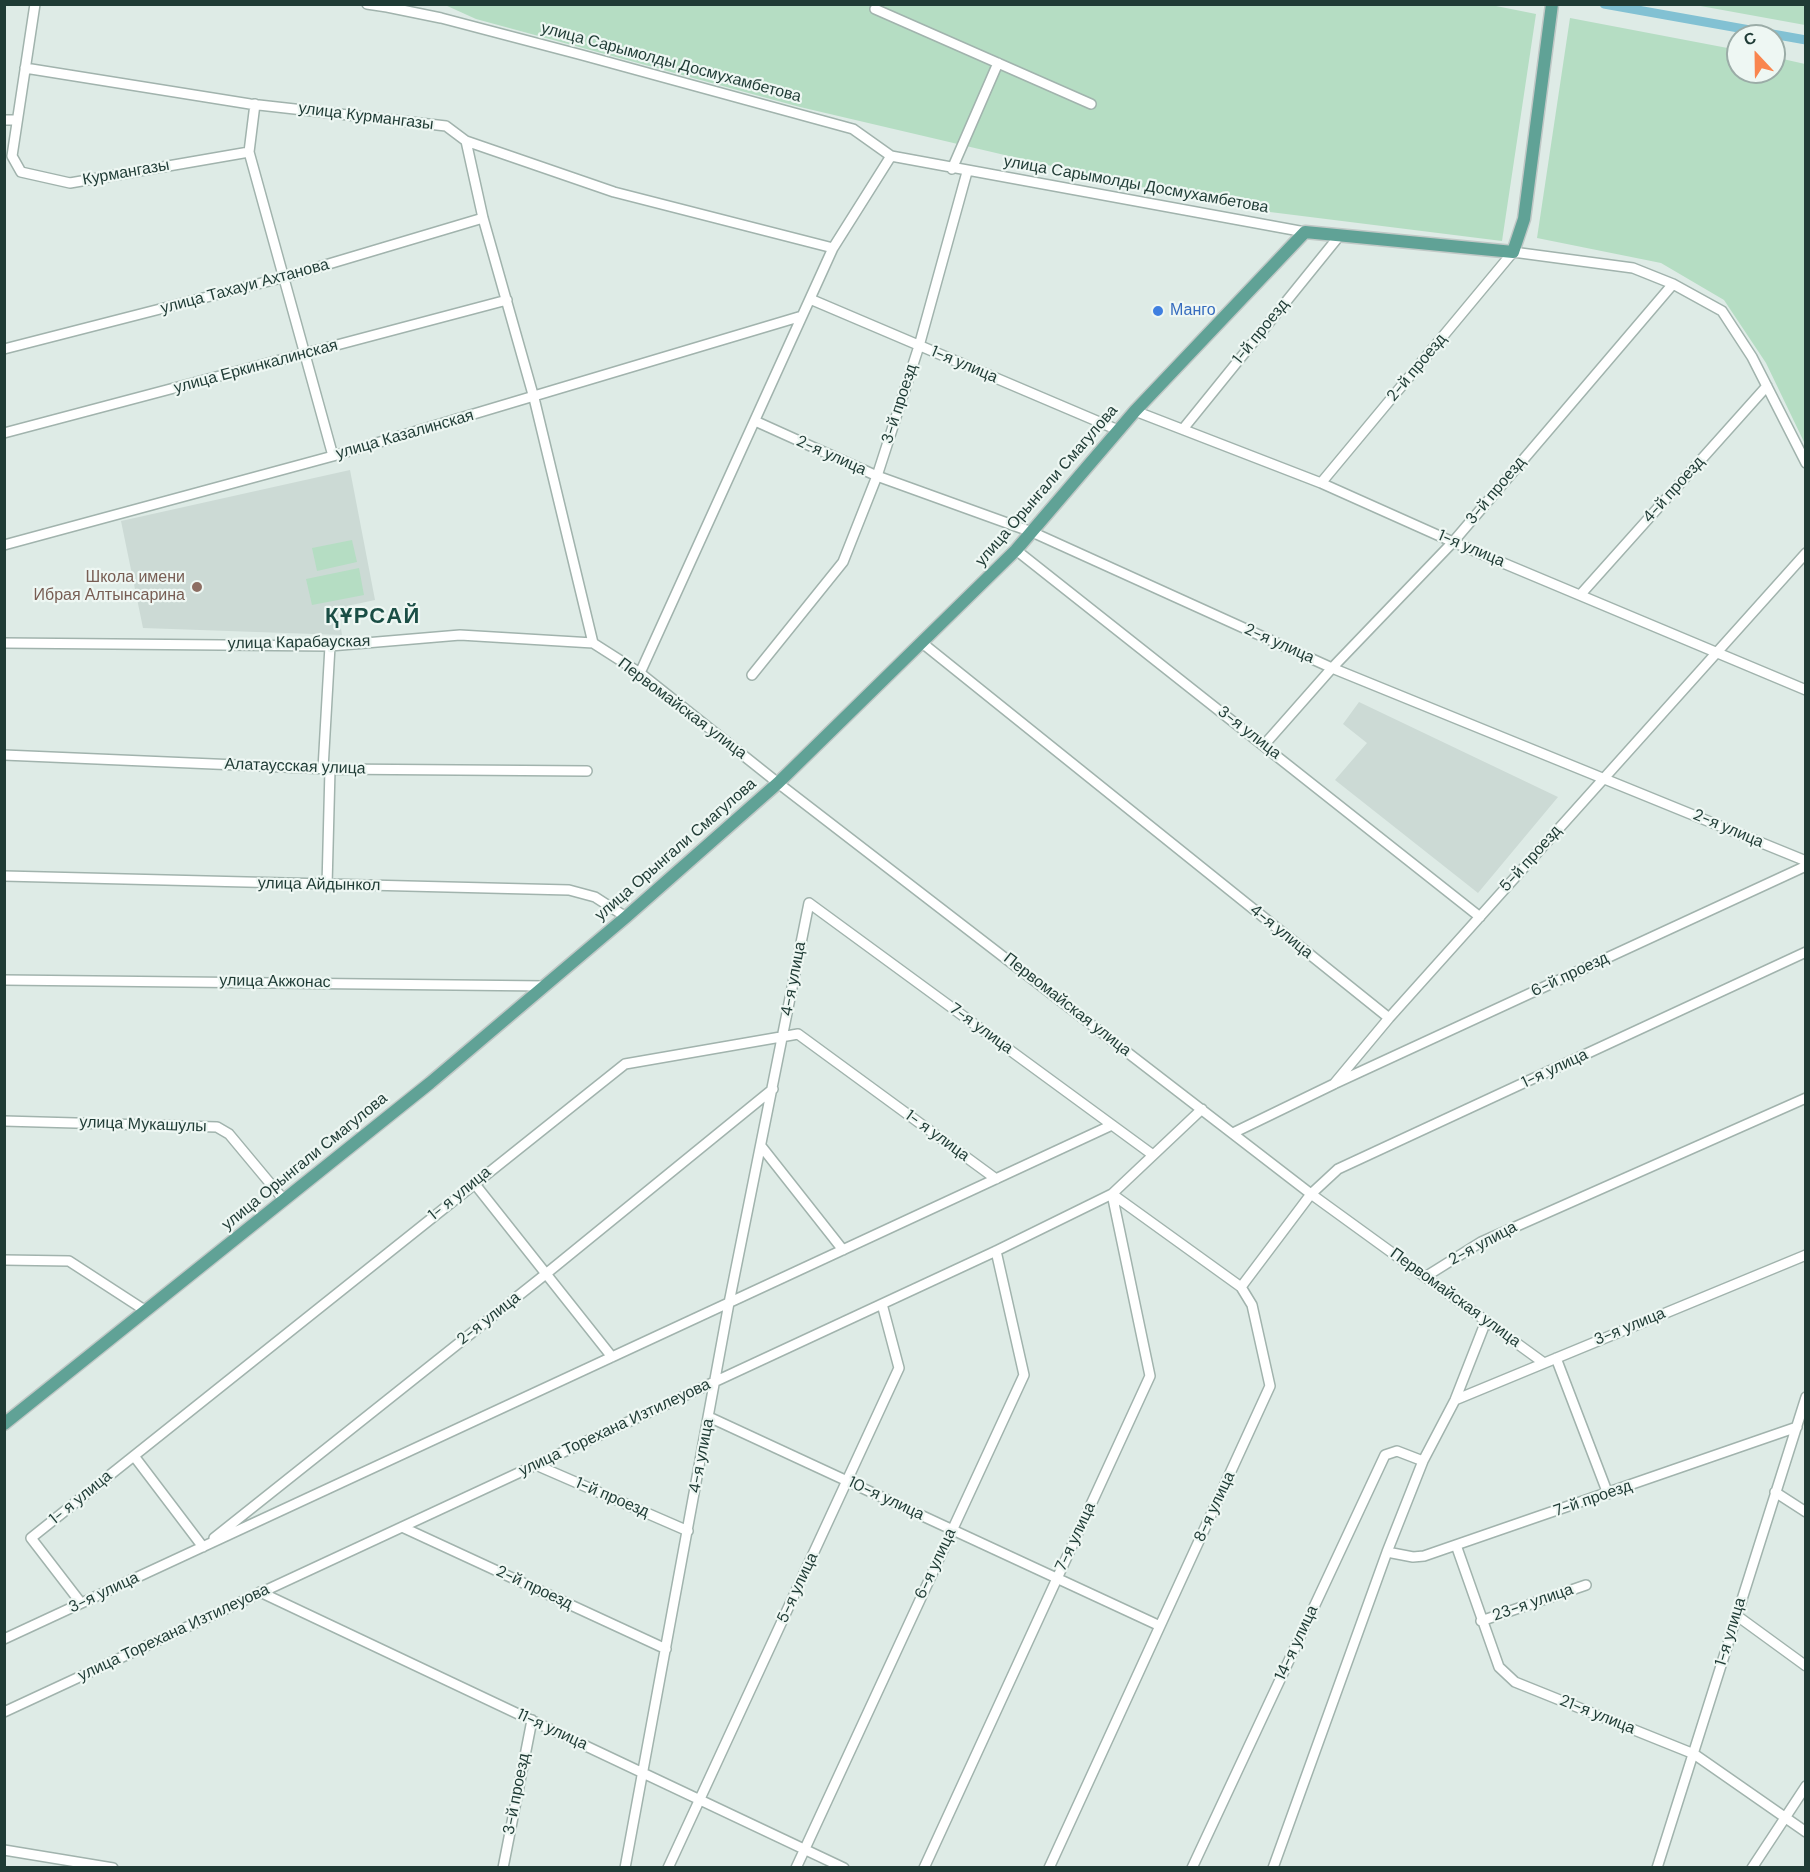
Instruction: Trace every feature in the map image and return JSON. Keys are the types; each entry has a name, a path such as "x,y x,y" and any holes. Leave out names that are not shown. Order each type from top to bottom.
{"main road":[{"path":"1513,252 1524,219 1552,4"},
{"name":"улица Сарымолды Досмухамбетова","path":"1305,232 1513,252"},
{"name":"улица Орынгали Смагулова","path":"4,1424 430,1083 626,917 778,783 1016,550 1135,411 1305,232"}],"street":[{"path":"4,120 17,120 34,4"},
{"name":"улица Сарымолды Досмухамбетова","path":"367,4 441,18 853,129 891,156 967,172 1305,232"},
{"path":"875,9 1091,104"},
{"path":"952,169 998,63"},
{"name":"улица Курмангазы","path":"25,68 255,104 446,126 466,141 614,192 833,248"},
{"path":"255,104 249,152 333,456"},
{"name":"Курмангазы","path":"17,120 12,156 21,172 70,183 249,152"},
{"path":"466,141 483,218 534,398 593,643"},
{"path":"640,673 833,248 891,156"},
{"name":"3-й проезд","path":"752,675 843,562 877,476 919,346 967,172"},
{"name":"улица Тахауи Ахтанова","path":"4,349 285,278 483,218"},
{"name":"1-й проезд","path":"1183,429 1340,235"},
{"name":"улица Сарымолды Досмухамбетова","path":"1513,252 1633,268 1673,284 1722,311 1767,386 1806,463"},
{"name":"2-й проезд","path":"1321,483 1513,252"},
{"name":"3-й проезд","path":"1264,745 1332,668 1453,542 1673,284"},
{"name":"1-я улица","path":"810,299 1118,430"},
{"name":"улица Еркинкалинская","path":"4,433 507,300"},
{"name":"улица Казалинская","path":"4,545 333,456 534,398 802,316"},
{"name":"4-й проезд","path":"1581,594 1767,386"},
{"name":"1-я улица","path":"1135,411 1321,483 1453,542 1806,690"},
{"name":"2-я улица","path":"755,422 877,476 1032,532 1332,668 1605,777 1806,861"},
{"name":"3-я улица","path":"1016,550 1480,917"},
{"name":"5-й проезд","path":"1233,1133 1334,1083 1389,1018 1806,553"},
{"name":"улица Карабауская","path":"4,643 330,646 460,635 593,643"},
{"name":"4-я улица","path":"921,642 1389,1018"},
{"name":"Первомайская улица","path":"593,643 640,673 778,783 1311,1194 1544,1363"},
{"path":"327,886 330,646"},
{"name":"Алатаусская улица","path":"4,755 327,769 587,771"},
{"name":"6-й проезд","path":"1334,1083 1806,866"},
{"name":"улица Айдынкол","path":"4,876 327,886 569,890 595,897 626,917"},
{"name":"4-я улица","path":"625,1868 729,1303 809,903"},
{"name":"7-я улица","path":"809,903 1153,1155"},
{"name":"1-я улица","path":"1241,1287 1311,1194 1338,1169 1806,952"},
{"name":"улица Акжонас","path":"4,980 545,986"},
{"name":"1- я улица","path":"81,1603 32,1538 625,1064 798,1034 996,1179"},
{"name":"2-я улица","path":"203,1547 548,1273 773,1089"},
{"name":"2-я улица","path":"1425,1277 1481,1242 1806,1098"},
{"name":"улица Торехана Изтилеуова","path":"4,1712 996,1251 1112,1194 1202,1109"},
{"name":"улица Мукашулы","path":"4,1121 218,1127 229,1134 284,1200"},
{"path":"134,1456 203,1547 1112,1125"},
{"path":"761,1146 843,1250"},
{"path":"474,1183 548,1273 612,1357"},
{"name":"7-я улица","path":"924,1868 1150,1376 1112,1194"},
{"name":"8-я улица","path":"1049,1868 1270,1386 1252,1305 1241,1287 1112,1194"},
{"name":"6-я улица","path":"796,1868 1024,1374 996,1251"},
{"name":"3-я улица","path":"1455,1400 1806,1255"},
{"path":"4,1260 69,1261 146,1311"},
{"name":"5-я улица","path":"668,1868 899,1368 882,1304"},
{"path":"1273,1868 1387,1552 1423,1461 1455,1400 1486,1321"},
{"path":"1556,1358 1608,1494"},
{"name":"1-я улица","path":"1657,1868 1806,1397"},
{"name":"10-я улица","path":"709,1417 1160,1626"},
{"name":"7-й проезд","path":"1387,1552 1413,1557 1424,1556 1797,1427"},
{"name":"14-я улица","path":"1192,1868 1385,1455 1397,1450 1423,1461"},
{"name":"1-й проезд","path":"536,1464 688,1531"},
{"path":"1775,1492 1806,1512"},
{"name":"2-й проезд","path":"402,1527 666,1649"},
{"name":"21-я улица","path":"1456,1545 1475,1596 1480,1621 1498,1667 1515,1682 1694,1754 1806,1832"},
{"name":"3-я улица","path":"4,1639 203,1547"},
{"name":"23-я улица","path":"1480,1621 1586,1585"},
{"name":"11-я улица","path":"260,1592 844,1868"},
{"path":"1736,1615 1806,1666"},
{"name":"3-й проезд","path":"503,1868 532,1720"},
{"path":"1752,1868 1806,1786"},
{"path":"4,1850 113,1868"}],"shaded area":[{"path":"350,470 375,600 338,608 342,635 143,628 121,521"},
{"path":"1359,702 1558,797 1478,893 1335,780 1367,743 1343,724"}],"green space":[{"path":"1486,4 1536,14 1502,241 1222,206 800,107 476,19 445,5"},
{"path":"1695,5 1805,5 1805,25"},
{"path":"1570,18 1726,48 1726,84 1786,84 1786,60 1805,64 1805,444 1766,363 1724,300 1661,263 1537,238"},
{"path":"352,540 357,562 317,571 312,548"},
{"path":"359,568 364,595 312,605 306,579"}],"waterway":[{"path":"1604,4 1806,40"}],"place":[{"name":"Манго","path":"1158,311"},
{"name":"Школа имени Ибрая Алтынсарина","path":"197,587"}],"district":[{"name":"ҚҰРСАЙ","path":"373,617"}]}
